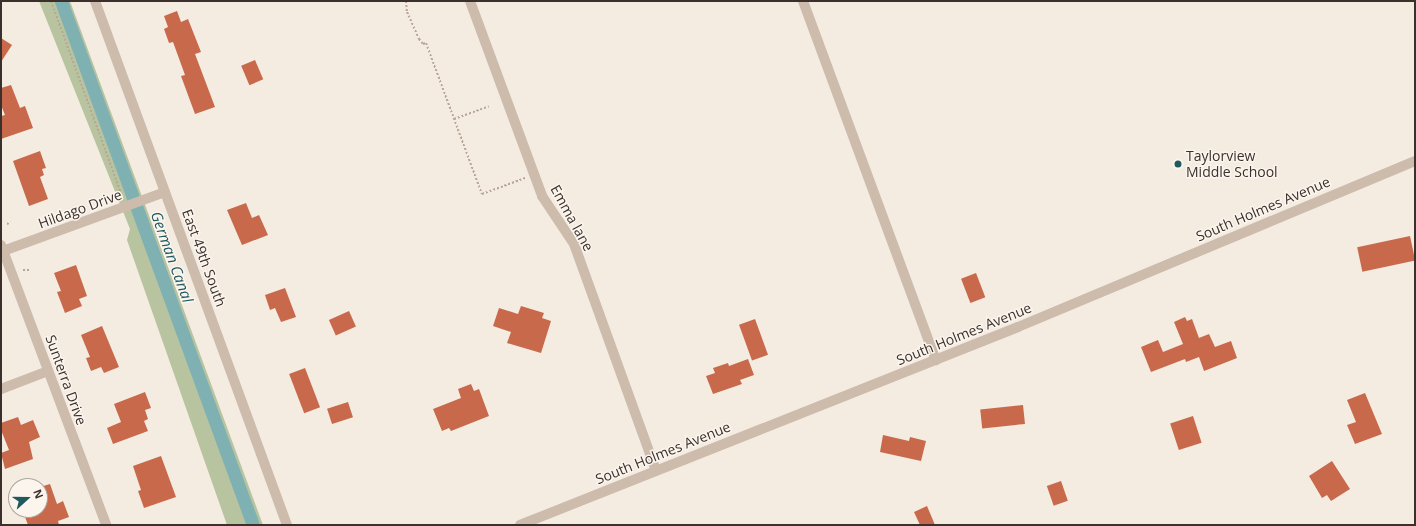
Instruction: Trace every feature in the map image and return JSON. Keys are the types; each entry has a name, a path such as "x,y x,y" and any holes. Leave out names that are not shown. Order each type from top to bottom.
{"street":[{"name":"East 49th South","path":"95,1 287,525"},
{"name":"Emma lane","path":"470,1 542,196 574,244 656,471"},
{"path":"803,1 936,360"},
{"name":"South Holmes Avenue","path":"520,525 936,360 1415,161"},
{"name":"Hildago Drive","path":"2,248 126,207 165,192"},
{"name":"Sunterra Drive","path":"2,248 106,525"},
{"path":"1,389 48,371"}],"path":[{"path":"51,1 126,207"},
{"path":"406,1 407,12 419,38 423,44 426,43 482,194 529,177"},
{"path":"454,119 489,106"},
{"path":"7,224 11,222"},
{"path":"24,270 29,270"},
{"path":"51,345 56,343"}],"green space":[{"path":"39,1 70,1 263,525 227,525 127,240 130,229"}],"building":[{"path":"177,11 181,22 188,19 201,52 195,54 215,107 195,114 181,76 185,75 173,42 169,43 164,29 168,27 164,16"},
{"path":"1,38 12,45 1,62"},
{"path":"255,60 263,79 249,85 241,66"},
{"path":"11,85 20,108 25,106 33,128 1,139 1,116 5,115 1,105 1,88"},
{"path":"40,151 46,168 42,169 44,175 40,177 48,199 29,206 13,161"},
{"path":"246,203 252,218 259,215 268,235 242,245 227,210"},
{"path":"1410,236 1415,260 1362,272 1357,247"},
{"path":"76,265 87,296 79,299 82,306 65,313 57,292 61,291 54,273"},
{"path":"976,273 985,297 970,303 961,279"},
{"path":"285,288 296,317 281,322 275,308 270,310 265,295"},
{"path":"521,306 544,313 542,318 551,321 541,353 507,343 511,332 493,326 499,308 518,314"},
{"path":"349,311 356,327 336,335 329,320"},
{"path":"1185,317 1187,321 1192,319 1199,338 1209,334 1215,347 1231,341 1237,358 1204,371 1199,357 1186,362 1185,359 1151,372 1141,347 1158,340 1163,352 1183,344 1174,322"},
{"path":"755,319 768,355 752,361 739,325"},
{"path":"102,326 119,367 104,373 101,367 91,371 86,358 90,357 81,335"},
{"path":"748,359 754,375 740,380 742,384 713,394 706,376 715,373 713,368 728,363 729,366"},
{"path":"305,368 320,407 304,413 289,374"},
{"path":"471,384 474,391 479,389 489,416 451,431 449,428 442,431 433,409 461,398 458,389"},
{"path":"145,392 151,408 145,410 148,419 144,421 148,431 113,444 107,428 121,422 114,404"},
{"path":"1365,393 1382,434 1355,444 1347,425 1356,422 1347,400"},
{"path":"348,402 353,417 332,424 327,409"},
{"path":"1023,405 1025,424 982,428 980,409"},
{"path":"1193,416 1202,443 1179,450 1170,423"},
{"path":"18,417 21,425 33,420 40,437 29,442 33,459 5,469 1,453 9,450 1,430 1,423"},
{"path":"883,435 909,441 910,437 926,441 921,461 880,452"},
{"path":"161,456 176,497 144,508 138,491 141,490 133,466"},
{"path":"1332,461 1350,489 1331,501 1327,495 1322,498 1309,476"},
{"path":"1061,481 1068,501 1054,506 1047,486"},
{"path":"50,484 57,504 63,501 69,517 58,521 59,525 28,525 25,518 48,518 48,485"},
{"path":"927,506 935,525 920,525 914,512"}],"waterway":[{"name":"German Canal","path":"61,1 253,525"}],"place":[{"name":"Taylorview Middle School","path":"1178,164"}]}
